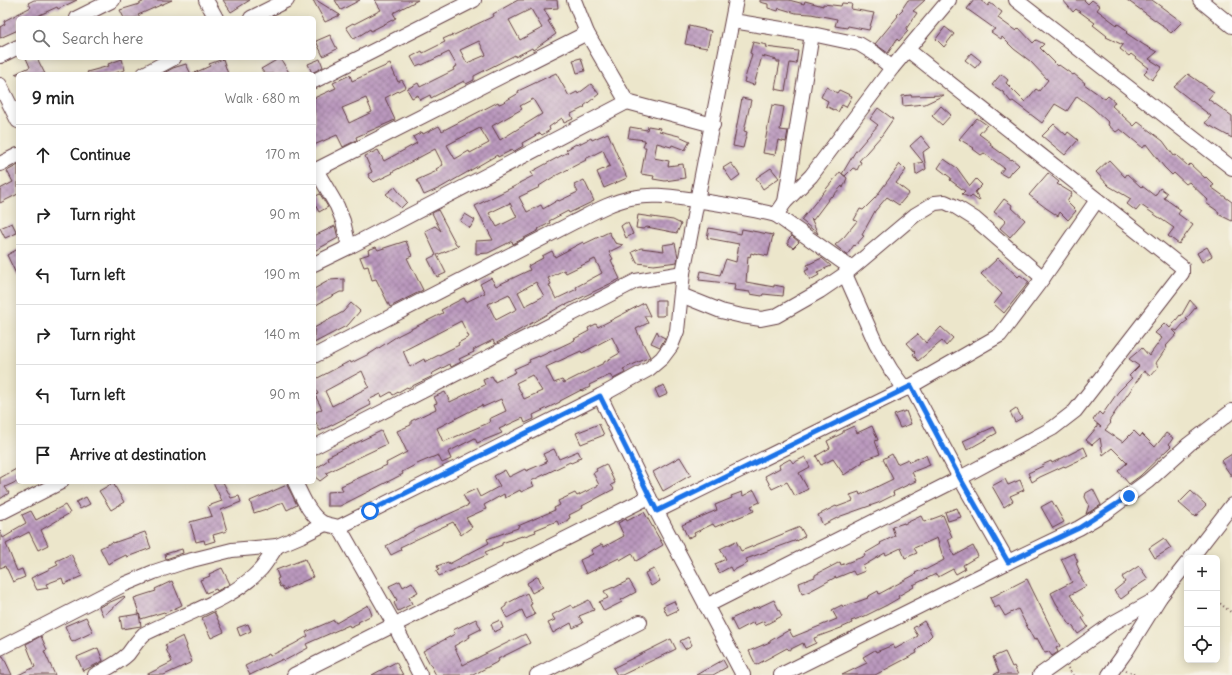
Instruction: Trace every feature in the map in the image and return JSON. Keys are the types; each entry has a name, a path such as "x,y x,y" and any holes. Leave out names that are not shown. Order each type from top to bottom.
{"street":[{"path":"81,16 113,0"},
{"path":"206,0 215,16"},
{"path":"255,16 287,0"},
{"path":"316,80 474,0"},
{"path":"574,0 587,33 626,102"},
{"path":"0,648 126,584 154,572 184,562 232,550 277,546 303,535 332,526 600,396 649,369 662,358 671,346 677,331 683,273 713,125 736,0"},
{"path":"776,215 785,202 811,176 892,68 949,0"},
{"path":"1016,0 1232,168"},
{"path":"1200,0 1232,26"},
{"path":"733,21 812,34 859,44 874,53 892,68"},
{"path":"316,169 587,33"},
{"path":"785,202 812,34"},
{"path":"0,56 16,48"},
{"path":"706,606 960,478 1053,428 1065,420 1075,411 1182,273 1182,267 908,50"},
{"path":"148,72 170,60"},
{"path":"0,85 16,117"},
{"path":"316,263 626,102 713,125"},
{"path":"0,164 16,156"},
{"path":"316,172 337,206 343,221 349,247"},
{"path":"316,355 574,222 612,204 631,198 650,195 697,200 742,207 776,215 848,271 876,344 891,370 908,388 1008,562"},
{"path":"657,511 908,388 1000,335 1043,278 1097,200"},
{"path":"681,295 720,311 753,318 768,318 776,316 803,301 848,271 935,202 945,202 975,219 1043,278"},
{"path":"316,446 636,281 683,273"},
{"path":"600,396 657,511 743,675"},
{"path":"781,675 1079,528 1106,512 1148,481 1185,448 1232,411"},
{"path":"0,513 57,484"},
{"path":"296,484 311,512 317,519 332,526 394,624 420,675"},
{"path":"294,675 650,497"},
{"path":"1193,555 1232,504"},
{"path":"95,675 111,667 127,654 144,634 218,600 244,583 261,569 277,546"},
{"path":"1109,675 1127,650 1160,597 1184,567"},
{"path":"1040,675 1113,623 1160,597"},
{"path":"537,675 640,622"}],"path":[{"path":"1220,604 1232,613"}],"building":[{"path":"34,0 77,0 58,9 57,7 37,16 16,16 16,31 0,38 0,27 5,24 4,21 31,7 28,3"},
{"path":"143,0 172,0 138,15 139,16 123,16 120,10 143,2"},
{"path":"223,0 250,0 231,12"},
{"path":"313,0 316,0 340,15 325,22"},
{"path":"335,0 360,0 341,10"},
{"path":"375,0 418,0 393,13 396,18 371,31 370,29 354,39 346,27 381,10"},
{"path":"518,0 557,0 558,8 544,9 550,20 548,21 556,34 533,50 532,48 515,57 515,55 474,76 474,80 466,84 464,81 431,98 430,95 420,100 418,95 412,98 407,89 418,83 420,87 454,70 453,68 457,66 449,52 422,65 416,66 411,57 445,42 443,39 494,16 493,14","holes":["531,9 542,28 520,40 509,20","479,41 486,55 467,63 460,50"]},
{"path":"760,0 789,0 804,4 805,1 823,6 823,4 841,6 842,3 852,4 851,9 874,13 869,30 848,26 847,28 835,26 837,19 796,13 779,8 778,11 768,8 768,4 760,2"},
{"path":"908,0 925,0 913,11 917,13 906,29 908,31 899,41 897,39 888,53 875,44 898,16 897,15 903,9"},
{"path":"974,0 980,0 988,6 990,3 1002,12 998,18 1016,31 1019,28 1033,43 1036,40 1044,44 1040,48 1058,66 1059,65 1073,75 1074,74 1085,83 1084,84 1105,99 1108,96 1115,102 1112,106 1134,126 1138,122 1163,141 1174,156 1176,155 1188,166 1190,164 1205,178 1206,177 1214,185 1211,187 1232,202 1232,221 1218,214 1219,212 1206,203 1208,200 1189,182 1186,184 1174,173 1172,175 1146,144 1143,148 1120,129 1116,132 1093,108 1077,96 1067,111 1055,104 1042,123 1013,101 1011,102 1003,92 992,85 1001,74 1008,80 1006,83 1025,102 1036,89 1039,91 1048,80 1030,61 1014,49 1002,37 1001,39 991,32 995,29 967,9"},
{"path":"1063,0 1084,0 1088,4 1092,0 1100,6 1097,10 1117,25 1118,24 1128,31 1126,33 1157,52 1149,59 1162,67 1152,80 1144,73 1149,68 1131,54 1129,56 1120,49 1123,45 1106,37 1107,36 1093,25 1095,23 1076,9 1073,12"},
{"path":"1127,0 1152,0 1182,22 1171,33"},
{"path":"689,26 711,31 707,48 685,44"},
{"path":"945,27 954,34 944,47 936,39"},
{"path":"330,35 337,49 323,56 316,41"},
{"path":"753,42 767,45 766,47 798,51 796,64 790,63 785,91 775,89 780,62 762,56 754,85 744,82 752,54 750,53"},
{"path":"971,53 981,61 975,68 965,60"},
{"path":"581,58 585,71 577,73 573,60"},
{"path":"320,59 323,67 312,72 308,64"},
{"path":"27,60 38,60 44,72 19,72 30,67"},
{"path":"122,60 125,70 118,72 87,72 109,66 108,64"},
{"path":"223,60 227,72 196,72 210,66 209,64"},
{"path":"277,60 281,60 289,72 263,72 261,69"},
{"path":"186,64 190,72 166,72"},
{"path":"390,64 398,82 402,80 406,87 385,98 395,120 356,137 357,140 343,147 337,135 316,144 316,97 336,88 333,83 350,75 352,81","holes":["366,98 372,112 349,123 342,108"]},
{"path":"556,73 569,96 577,92 578,94 591,84 599,94 584,106 585,107 571,114 573,119 564,123 562,118 549,127 550,130 542,135 540,133 522,143 523,146 513,152 512,150 498,157 497,155 440,188 424,195 417,180 437,171 436,169 443,165 435,149 374,182 370,178 368,174 372,172 365,156 378,150 384,161 417,143 413,137 422,132 423,134 439,126 442,131 498,102 499,104 502,103 519,93 518,91","holes":["533,99 542,114 500,140 492,126 522,109 520,106","480,128 489,143 470,153 469,151 455,159 447,145"]},
{"path":"1188,74 1214,92 1208,99 1232,116 1232,138 1205,123 1211,116 1174,87"},
{"path":"826,87 837,93 839,90 852,96 846,107 842,105 838,112 826,106 828,101 821,97"},
{"path":"944,95 925,104 903,106 902,96"},
{"path":"742,98 751,100 744,131 747,132 743,148 733,146"},
{"path":"772,105 784,107 780,130 788,131 786,142 778,140 775,155 763,153"},
{"path":"941,106 951,115 942,125 932,116"},
{"path":"878,108 893,119 882,135 859,161 861,162 857,170 853,168 845,176 842,174 855,152 878,125 870,119"},
{"path":"977,118 987,125 979,134 991,143 990,145 1019,165 1012,172 1011,171 1007,177 1000,173 1004,168 984,153 981,155 973,149 974,148 959,139"},
{"path":"1054,124 1066,135 1068,132 1078,140 1065,155 1042,136"},
{"path":"648,126 660,128 659,131 679,136 690,141 685,150 672,145 671,147 657,143 654,158 669,161 668,166 683,164 685,178 665,181 653,179 654,176 641,174 646,147 643,147 645,140 628,138 630,127 647,130"},
{"path":"608,133 627,178 604,188 597,172 610,166 603,150 585,159 586,160 555,176 539,186 540,187 519,197 527,212 541,205 543,209 558,200 559,201 578,192 574,185 584,180 594,201 569,213 568,211 549,221 550,223 513,244 512,241 488,253 476,254 476,241 493,240 475,206 533,176 531,172 568,152 566,150 576,144 577,145 591,138 592,140","holes":["510,203 517,217 497,227 489,213"]},
{"path":"921,136 930,147 923,152 926,169 916,175 915,164 923,162 910,146"},
{"path":"944,159 957,168 970,186 976,179 982,185 975,192 980,200 979,201 972,196 970,198 962,194 965,191 950,180 951,178 938,168"},
{"path":"1109,160 1125,177 1127,174 1141,187 1142,186 1155,196 1160,188 1167,193 1164,198 1181,210 1178,214 1193,225 1179,244 1168,236 1174,228 1141,205 1136,211 1127,204 1131,199 1109,186 1096,172"},
{"path":"731,163 740,175 732,181 723,168"},
{"path":"900,164 906,170 896,183 909,193 899,205 887,197 875,211 862,235 864,236 855,246 854,245 847,255 835,245 844,237 857,221 854,220 860,209 863,210 875,198"},
{"path":"16,166 16,195 0,203 0,189 13,182 7,171"},
{"path":"771,168 779,178 763,189 756,178"},
{"path":"840,172 847,178 843,188 842,186 832,197 831,196 813,220 811,218 818,234 801,220"},
{"path":"1048,173 1059,182 1057,184 1072,193 1067,202 1076,211 1068,220 1060,212 1058,216 1029,195"},
{"path":"395,187 407,202 401,208 386,194"},
{"path":"320,194 328,207 319,212 316,207 316,196"},
{"path":"1004,199 1012,205 1011,207 1025,220 1010,237 1000,228 1006,221 994,212"},
{"path":"438,210 456,244 459,246 437,255 446,273 437,277 428,259 436,255 425,231 435,226 441,231 432,213"},
{"path":"465,214 475,220 470,228 460,221"},
{"path":"638,215 673,220 681,224 677,233 647,227 643,229 636,228"},
{"path":"12,223 16,233 5,238 0,228"},
{"path":"628,223 633,234 626,238 621,226"},
{"path":"335,226 338,238 316,250 316,235"},
{"path":"709,228 741,234 742,229 773,235 768,256 751,253 750,257 748,256 746,282 774,287 774,285 784,287 783,296 763,294 762,296 750,294 750,292 734,290 735,284 699,280 701,271 720,275 726,259 736,262 739,244 707,238"},
{"path":"609,232 615,243 623,245 609,252 620,279 566,305 565,304 495,344 493,340 473,350 474,352 459,359 461,362 451,367 450,364 431,374 433,376 408,388 407,387 393,395 391,392 382,397 381,394 368,400 371,405 320,431 316,423 316,412 322,409 316,397 316,395 318,394 316,390 316,379 350,361 351,363 371,353 399,335 443,313 441,310 454,303 464,298 466,302 485,293 480,284 491,278 496,286 530,270 528,266 543,258 542,256 552,251 555,257 583,242 584,244","holes":["595,259 602,273 576,287 577,289 556,299 549,285 551,284 548,278 564,270 566,273","536,282 544,296 525,306 518,292","509,294 517,309 496,320 488,304","461,321 469,337 458,343 459,345 425,362 424,359 410,367 403,351","362,371 369,387 332,406 325,391"]},
{"path":"792,236 799,242 793,248 788,244 788,240"},
{"path":"406,241 412,256 407,258 423,290 390,307 376,279 372,280 368,266 364,267 360,257 369,254 368,250 376,247 378,250"},
{"path":"675,243 678,257 677,262 654,265 637,263 632,252 641,248 664,251 663,245"},
{"path":"1207,247 1212,256 1202,262 1197,253"},
{"path":"16,250 16,274 7,255"},
{"path":"822,258 831,266 817,272 819,275 810,280 805,271 809,269 807,265"},
{"path":"998,258 1018,277 1020,275 1029,282 1004,313 994,304 1002,294 981,274"},
{"path":"344,279 344,292 340,292 316,305 316,288 330,280"},
{"path":"656,300 665,300 665,315 656,316"},
{"path":"1190,300 1196,307 1186,319 1188,320 1177,331 1173,330 1177,334 1166,346 1167,347 1156,363 1158,367 1150,376 1144,371 1109,421 1111,423 1105,430 1123,442 1134,431 1140,437 1142,434 1155,447 1166,433 1173,438 1169,444 1171,446 1140,476 1129,484 1118,471 1127,463 1112,448 1103,455 1100,438 1092,445 1086,440 1097,427 1097,424 1101,427 1093,420 1099,412 1102,415 1118,392 1132,378 1129,376 1139,366 1129,359 1142,348 1149,356 1162,338 1155,333 1165,323 1170,328 1180,315 1181,316"},
{"path":"351,303 360,311 348,325 316,342 316,327 343,312"},
{"path":"644,303 650,316 644,316 648,323 636,329 650,357 623,369 625,373 613,379 610,375 589,385 590,387 582,391 581,390 533,415 534,419 525,423 523,418 499,429 502,433 477,443 475,438 448,452 451,459 442,463 438,455 417,464 402,472 403,474 340,506 327,506 327,492 343,491 341,486 387,465 386,463 407,452 397,431 411,425 411,421 436,409 434,404 437,403 434,397 445,392 450,402 485,385 483,380 492,376 495,382 516,372 514,369 530,362 529,360 539,357 575,340 574,339 589,331 588,328 596,324 598,327","holes":["612,337 620,353 604,363 564,383 562,380 554,383 546,367 581,351 582,353","532,375 542,391 524,399 516,383","501,399 506,411 489,419 490,422 486,424 443,442 437,428 482,405 483,407"]},
{"path":"941,327 953,338 946,346 942,341 918,361 913,354 915,352 907,343 918,334 926,343"},
{"path":"657,331 659,335 665,338 660,347 651,343"},
{"path":"664,385 668,394 659,398 655,389"},
{"path":"1016,408 1022,418 1015,422 1010,412"},
{"path":"906,411 911,424 900,428 894,415"},
{"path":"599,424 604,435 581,444 576,433"},
{"path":"854,426 857,433 872,426 878,440 875,441 880,454 862,461 863,462 844,475 833,459 821,465 816,456 830,448 827,441"},
{"path":"994,427 997,433 967,450 963,441"},
{"path":"381,431 387,444 326,473 328,475 320,481 316,478 316,469 328,460 327,457"},
{"path":"1084,447 1088,456 1032,482 1028,473 1043,466 1042,465 1051,461 1052,463"},
{"path":"554,449 559,459 578,451 581,457 578,458 578,460 571,463 570,462 531,481 534,486 521,492 520,490 505,498 504,494 484,505 486,509 466,518 472,527 461,535 453,522 400,547 401,550 391,555 386,546 418,528 469,505 463,495 476,489 480,497 500,486 494,476 505,470 509,477 525,469 526,471 547,462 543,454"},
{"path":"892,454 897,464 908,459 909,462 926,455 930,465 912,472 916,481 893,492 894,495 878,503 841,516 823,525 818,515 836,506 837,507 853,501 850,495 859,492 860,495 893,479 883,459"},
{"path":"1232,454 1232,477 1221,461"},
{"path":"680,457 691,475 663,491 653,472"},
{"path":"805,457 810,467 799,473 808,489 795,496 787,482 772,489 765,476 780,468 779,465 790,459 793,463"},
{"path":"606,464 615,483 611,485 614,489 582,506 583,508 569,515 570,518 568,520 559,525 557,521 535,530 536,532 502,543 502,545 485,552 487,555 439,576 436,571 439,570 437,566 448,562 449,564 489,543 487,539 518,528 518,526 555,510 554,508 560,505 558,501 575,493 577,496 599,485 593,473 597,471 596,469"},
{"path":"16,469 16,482 5,487 9,493 0,499 0,478"},
{"path":"1005,479 1008,485 1020,480 1024,490 1010,496 1013,501 1004,507 992,486"},
{"path":"114,484 124,502 111,510 99,491"},
{"path":"214,484 224,484 231,498 239,496 241,502 221,510 227,531 213,535 215,541 205,544 204,540 196,542 190,522 212,516 208,506 222,501"},
{"path":"287,485 297,505 287,510 283,502 266,510 254,513 250,501"},
{"path":"1093,489 1101,505 1086,514 1089,505 1085,497 1086,493"},
{"path":"754,490 760,502 751,506 754,511 715,527 713,524 694,533 695,535 688,538 682,525 717,510 715,505 732,498 731,496 742,492 743,496"},
{"path":"1191,491 1206,505 1195,517 1179,503"},
{"path":"86,497 90,504 80,509 76,502"},
{"path":"1052,501 1064,522 1053,528 1041,507"},
{"path":"65,505 70,513 41,530 48,545 38,550 29,532 6,544 17,571 22,569 25,577 13,582 5,566 0,568 0,531 3,538 26,523 22,515 31,511 36,520"},
{"path":"957,508 961,517 948,521 945,512"},
{"path":"644,512 663,545 636,561 632,553 620,560 619,558 586,574 580,560 593,554 591,550 602,544 604,547 624,536 618,523 626,519 627,521"},
{"path":"943,515 952,537 948,539 954,556 973,546 978,556 963,565 965,569 956,574 953,569 938,577 936,574 913,585 914,587 898,596 899,598 887,605 851,621 852,623 841,628 814,638 816,643 805,648 803,643 789,650 787,648 756,665 749,651 770,642 789,630 793,637 837,619 832,610 842,605 843,607 868,598 867,597 878,591 879,594 916,574 915,573 924,569 925,570 944,560 937,538 914,548 917,553 905,558 901,548 886,555 885,553 863,566 865,571 855,575 853,571 836,577 802,594 799,583 815,577 815,575 840,562 841,565 865,556 864,554 881,544 880,543 895,536 892,527 904,524 921,516 924,522"},
{"path":"800,527 805,536 797,541 746,559 748,563 732,571 730,567 719,573 715,564 726,559 720,549 736,541 741,551"},
{"path":"145,532 151,548 127,557 126,555 108,564 100,548 113,542"},
{"path":"1164,538 1171,548 1155,558 1149,548"},
{"path":"182,549 183,553 166,559 165,554"},
{"path":"1074,553 1078,562 1076,563 1080,572 1078,572 1086,586 1070,595 1085,617 1082,618 1088,627 1078,634 1071,624 1070,625 1051,593 1072,582 1061,559"},
{"path":"71,554 82,576 64,584 62,578 46,584 48,588 37,590 31,578 58,565 56,561"},
{"path":"305,559 313,577 284,590 282,586 280,587 276,570"},
{"path":"1139,566 1148,579 1128,592 1129,593 1121,599 1114,591 1125,582 1122,577"},
{"path":"222,568 230,584 217,591 216,589 206,593 200,580 210,576 209,574"},
{"path":"654,569 660,581 651,586 645,573"},
{"path":"538,576 543,587 532,593 527,583"},
{"path":"1027,579 1060,646 1056,648 1058,652 1052,656 1049,652 1045,653 1037,638 1034,640 1018,609 1005,616 999,606 995,608 990,598"},
{"path":"629,580 636,592 621,600 622,602 604,611 599,602 608,598 604,591 614,588"},
{"path":"172,581 182,605 165,613 164,612 141,619 134,598 156,591 155,589"},
{"path":"400,581 403,587 412,582 418,592 409,597 412,604 398,611 394,603 397,600 389,586"},
{"path":"527,593 532,604 530,605 535,615 526,619 522,610 507,618 502,609 506,606 506,604"},
{"path":"124,596 125,597 103,616 99,607"},
{"path":"589,600 594,610 579,616 583,623 573,628 571,623 553,633 548,623 555,620 552,615 571,605 573,608"},
{"path":"774,600 782,616 765,625 764,621 755,625 754,622 737,631 731,619"},
{"path":"674,601 678,610 667,615 663,606"},
{"path":"368,605 372,615 350,627 349,625 306,644 308,648 284,661 283,659 250,675 245,666 294,644 308,636 306,632 334,620 336,623"},
{"path":"214,612 224,632 211,638 202,618"},
{"path":"139,614 141,626 122,629 120,617"},
{"path":"86,617 93,632 72,642 65,626"},
{"path":"476,619 481,629 469,635 470,637 454,646 463,665 525,634 530,643 498,659 499,661 473,675 436,675 423,651 455,634 453,630"},
{"path":"500,620 503,628 494,632 491,624"},
{"path":"924,621 932,635 916,651 917,653 875,675 842,675 867,663 863,657 875,650 876,652 893,645 895,649 918,636 913,628"},
{"path":"248,624 251,631 240,636 237,628"},
{"path":"41,636 47,650 44,651 55,675 18,675 35,667 26,644"},
{"path":"183,636 192,662 164,675 146,675 172,662 165,645"},
{"path":"688,637 692,645 685,649 680,641"},
{"path":"671,639 676,649 622,675 617,675 613,668"},
{"path":"98,648 103,661 83,671 77,657"},
{"path":"1005,652 1012,667 1014,666 1018,675 993,675 999,672 993,657"},
{"path":"0,656 3,656 12,675 0,675"},
{"path":"723,660 727,667 713,675 696,675"},
{"path":"396,662 403,675 372,675"}],"route":[{"path":"370,511 600,396 657,511 911,386 960,478 1008,562 1079,528 1129,496"}]}
